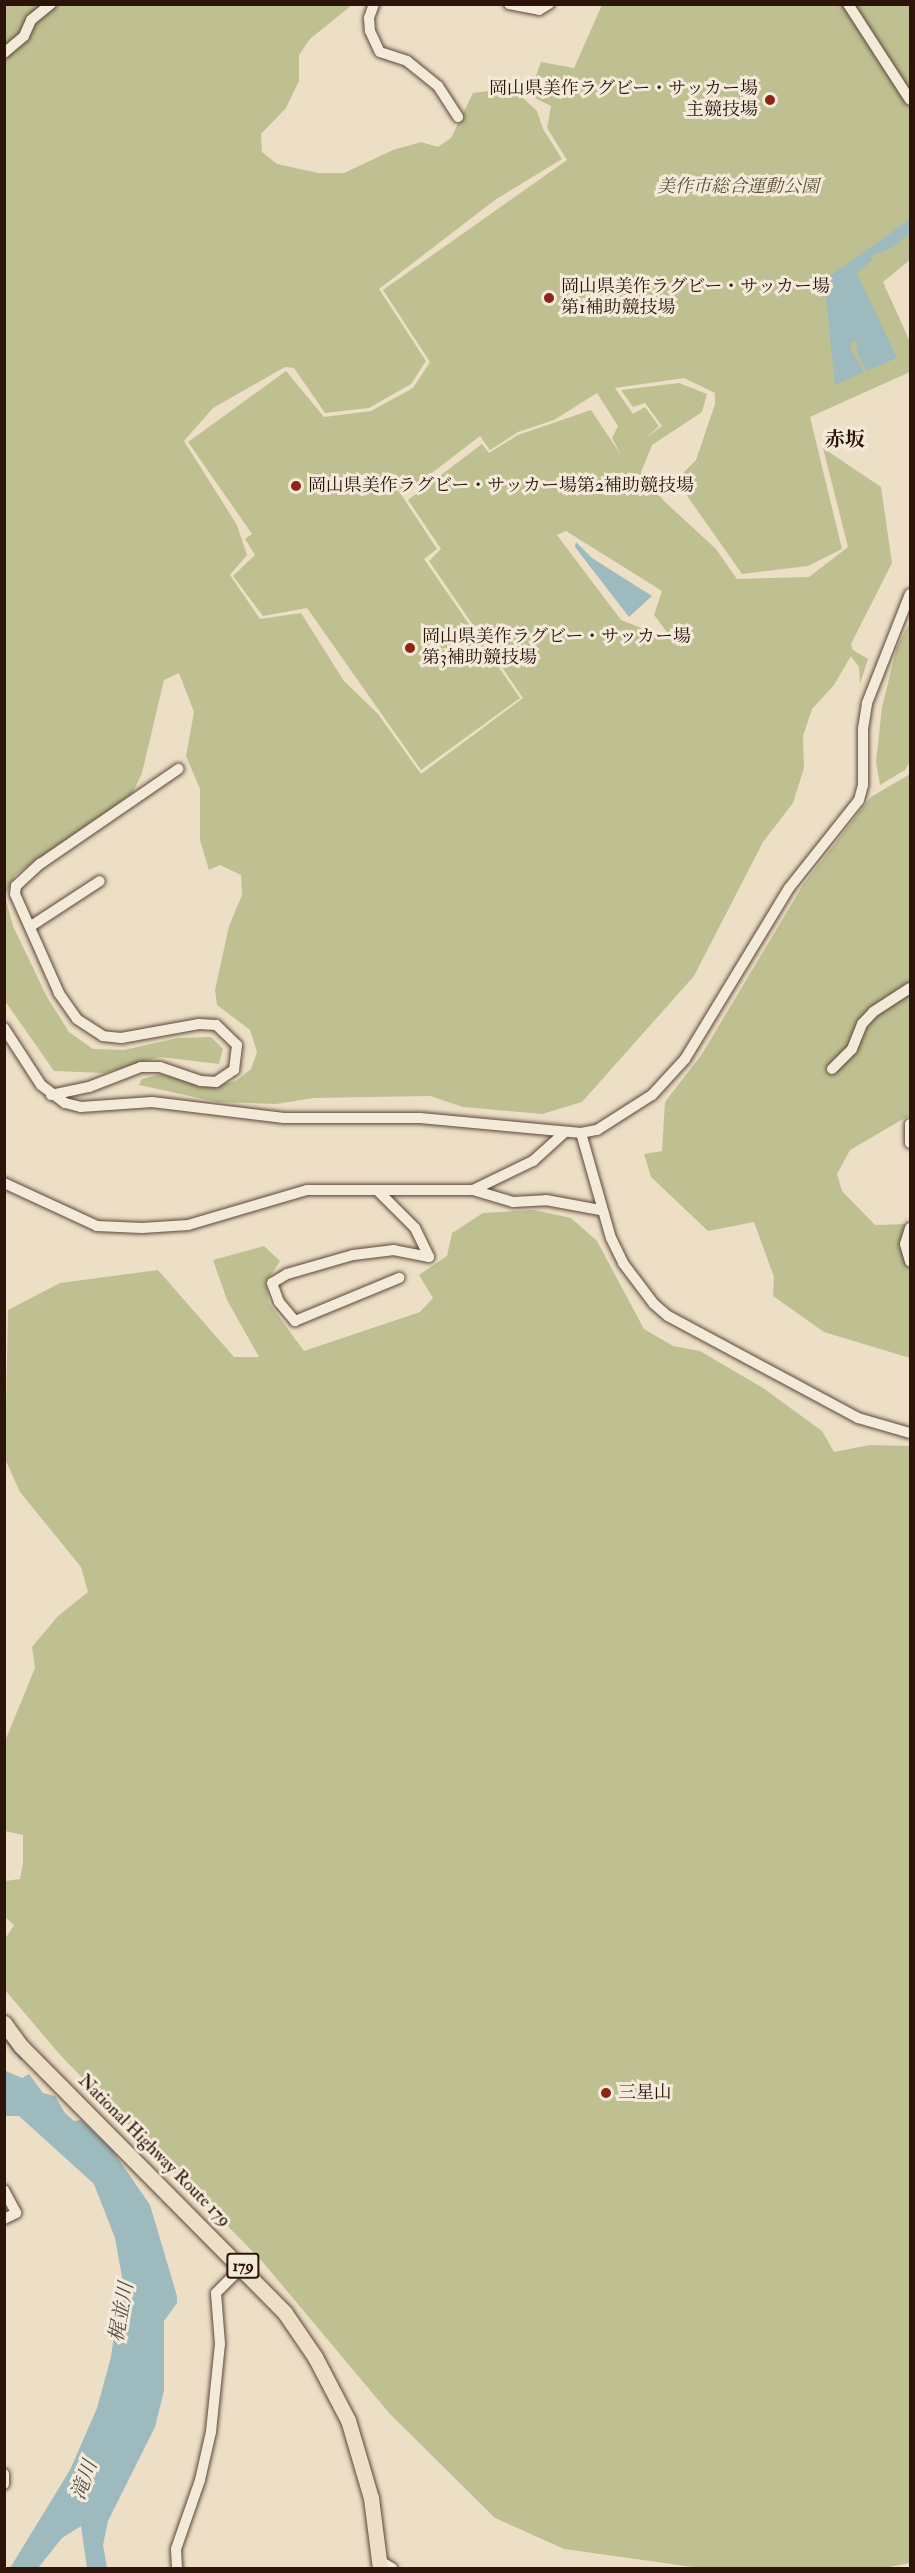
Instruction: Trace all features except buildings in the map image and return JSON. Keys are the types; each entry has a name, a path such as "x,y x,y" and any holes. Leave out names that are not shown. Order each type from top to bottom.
{"highway":[{"name":"National Highway Route 179","path":"4,2023 21,2046 243,2266 285,2313 315,2357 348,2421 371,2498 384,2566"}],"street":[{"path":"4,53 24,36 31,20 51,4"},
{"path":"374,4 369,18 370,31 380,52 407,61 438,86 458,117"},
{"path":"509,4 539,10 549,4"},
{"path":"848,4 910,100"},
{"path":"4,1029 51,1095 81,1107 152,1102 284,1118 448,1119 565,1132 581,1133 597,1130 652,1095 685,1059 789,888 858,800 863,784 863,729 867,703 910,594"},
{"path":"51,1095 89,1087 141,1067 160,1067 201,1081 216,1082 234,1070 237,1045 216,1024 199,1024 121,1038 91,1030 67,1008 15,894 16,886 40,864 178,769"},
{"path":"31,926 100,881"},
{"path":"832,1069 852,1049 862,1024 873,1012 910,988"},
{"path":"910,1124 910,1143"},
{"path":"472,1190 533,1161 565,1132"},
{"path":"581,1133 600,1210 623,1263 641,1289 668,1316 858,1418 910,1433"},
{"path":"4,1183 73,1217 113,1228 188,1225 308,1190 472,1190 513,1202 546,1200 600,1210"},
{"path":"378,1191 415,1228 429,1257 394,1250 353,1255 287,1274 272,1283 279,1302 295,1321 399,1278"},
{"path":"910,1228 905,1244 910,1261"},
{"path":"4,2190 16,2212 4,2219"},
{"path":"177,2568 176,2549 200,2480 211,2432 220,2344 216,2293 243,2266"},
{"path":"4,2474 4,2484"}],"green space":[{"name":"美作市総合運動公園","path":"4,5 352,5 310,39 299,55 299,81 286,108 261,134 262,152 277,164 318,173 344,173 393,150 421,142 438,147 451,138 473,93 512,88 537,111 543,129 562,159 495,200 379,289 426,361 411,384 369,408 325,413 294,368 285,367 213,408 184,441 237,525 247,555 230,575 260,619 301,613 344,681 378,714 421,774 523,698 429,561 441,549 408,500 482,444 489,453 518,435 591,410 621,455 612,438 618,426 597,393 554,420 518,432 490,450 480,436 402,496 437,549 424,559 520,698 421,770 307,608 263,616 233,576 255,555 245,539 252,534 188,442 286,371 324,417 371,411 413,388 430,362 383,290 567,160 547,128 551,106 529,95 541,62 574,68 602,5 910,5 910,260 883,282 910,342 910,372 810,417 842,549 808,566 742,574 676,480 696,460 715,404 715,393 684,378 615,388 633,414 645,407 659,426 647,437 662,426 645,403 633,407 621,390 679,383 707,394 702,412 652,445 641,472 664,501 716,549 737,579 809,577 848,547 823,448 881,487 892,563 851,644 853,650 868,659 860,684 859,667 851,656 834,685 812,709 803,736 804,768 793,803 763,842 694,976 582,1102 542,1114 463,1107 430,1096 314,1098 276,1104 217,1102 139,1085 142,1079 161,1074 213,1087 236,1081 251,1069 257,1052 250,1030 217,1005 215,990 229,926 242,895 241,875 220,865 209,870 200,840 200,789 186,756 194,712 179,673 164,680 142,773 132,794 15,875 5,896 13,926 47,997 69,1032 93,1049 124,1050 178,1038 211,1037 223,1049 219,1064 160,1057 104,1073 54,1071 5,1001","holes":["566,531 662,591 654,615 673,640 621,620 557,535"]},
{"path":"910,622 910,761 905,770 880,785 876,762 882,707 897,647"},
{"path":"910,774 910,1115 850,1150 837,1174 842,1191 875,1225 910,1224 910,1358 824,1332 773,1296 774,1277 754,1222 708,1231 651,1177 644,1154 662,1151 665,1102 702,1054 803,885 871,797"},
{"path":"534,1210 571,1218 597,1241 644,1329 673,1346 700,1351 763,1388 822,1431 834,1452 870,1445 910,1446 910,2563 884,2568 700,2568 564,2549 495,2518 390,2414 261,2260 62,2057 5,1990 5,1939 14,1925 5,1917 5,1881 20,1879 23,1863 23,1835 5,1831 5,1741 35,1668 32,1647 58,1616 88,1592 81,1567 20,1492 5,1459 8,1310 60,1283 158,1270 234,1357 259,1357 227,1300 213,1260 264,1246 280,1261 266,1283 269,1303 304,1351 420,1312 433,1298 419,1275 447,1256 452,1233 483,1213"}],"water":[{"path":"910,219 910,234 892,248 871,256 872,260 857,273 897,358 866,371 856,350 858,343 852,341 850,348 864,372 835,385 824,280 827,278 834,287 830,276"},
{"path":"576,542 592,558 652,596 629,617 575,547"},
{"path":"5,2058 6,2071 22,2078 29,2074 43,2093 55,2096 65,2113 74,2121 81,2120 113,2151 150,2205 177,2296 177,2303 164,2321 164,2391 155,2427 108,2521 103,2545 107,2568 87,2568 81,2526 62,2538 38,2568 10,2568 70,2470 97,2408 111,2357 122,2277 115,2238 94,2184 19,2116 5,2116"}],"waterway":[{"path":"4,2038 21,2058"}],"place":[{"name":"岡山県美作ラグビー・サッカー場 主競技場","path":"770,100"},
{"name":"岡山県美作ラグビー・サッカー場 第1補助競技場","path":"549,298"},
{"name":"岡山県美作ラグビー・サッカー場第2補助競技場","path":"296,486"},
{"name":"岡山県美作ラグビー・サッカー場 第3補助競技場","path":"410,648"},
{"name":"三星山","path":"606,2093"}],"district":[{"name":"赤坂","path":"845,439"}],"water label":[{"name":"梶並川","path":"121,2312"},
{"name":"滝川","path":"84,2480"}]}
